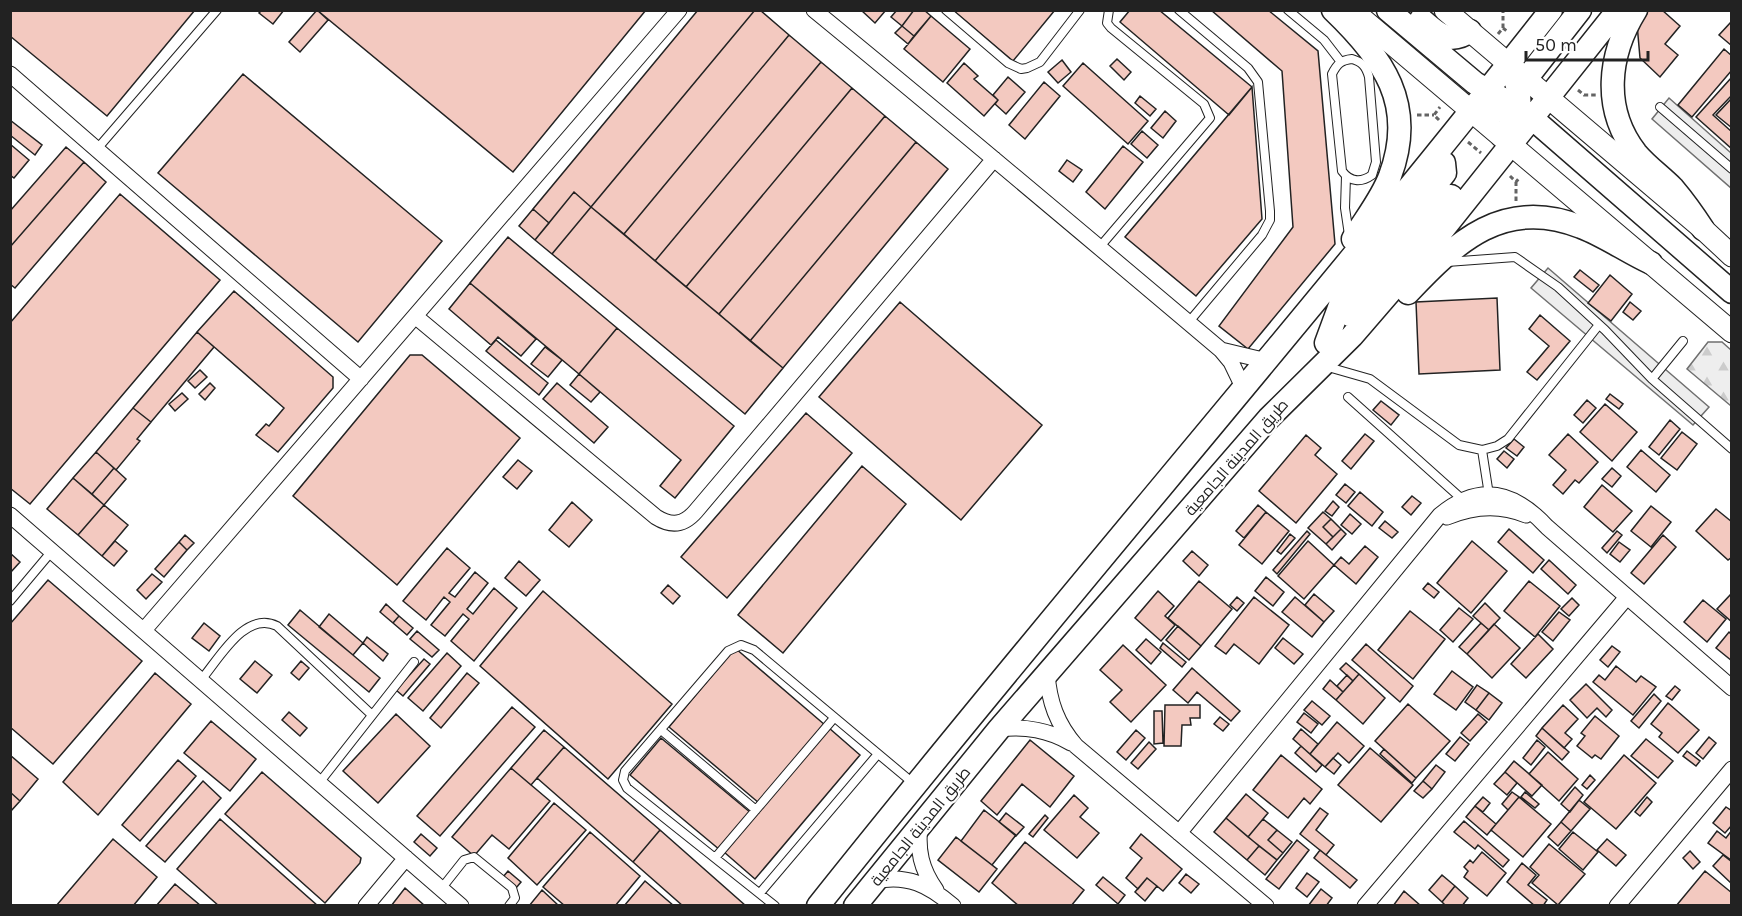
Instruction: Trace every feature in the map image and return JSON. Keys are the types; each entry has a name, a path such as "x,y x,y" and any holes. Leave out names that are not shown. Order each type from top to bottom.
{"main road":[{"path":"1333,10 1376,55 1389,77 1398,115 1397,153 1390,178 1351,244 1341,273"},
{"path":"1352,10 1472,111 1517,112 1549,99 1703,229 1731,256"},
{"path":"1388,10 1487,91 1517,112 1731,292"},
{"path":"1410,10 1440,35 1450,39 1461,38 1470,31"},
{"path":"1445,10 1509,64 1517,112 1651,263 1731,332"},
{"name":"طريق المدينة الجامعية","path":"818,906 914,784 1341,273 1551,10"},
{"path":"1326,343 1517,112 1580,10"},
{"name":"طريق المدينة الجامعية","path":"855,906 999,729 1269,418 1352,336 1517,112 1549,99 1618,10"},
{"path":"1636,10 1618,43 1613,66 1615,113 1636,153 1672,187 1703,229"},
{"path":"1316,371 1340,305 1444,173 1444,163 1434,158"},
{"path":"1352,336 1391,309 1460,242 1478,231 1516,219 1539,218 1580,226 1651,263"}],"street":[{"path":"144,630 679,10"},
{"path":"814,10 1221,350 1231,362 1244,389"},
{"path":"10,74 361,379"},
{"path":"415,316 656,517 666,523 678,524 689,520 994,159"},
{"path":"1221,350 1267,361"},
{"path":"1179,832 1440,515 1475,495 1490,495 1523,504 1731,688"},
{"path":"1433,525 1457,513 1496,507 1520,512 1547,527"},
{"path":"10,515 461,906"},
{"path":"1365,906 1627,597"},
{"path":"1047,674 1051,705 1057,720 1076,746"},
{"path":"999,729 1032,728 1048,732 1076,746 1266,906"},
{"path":"1617,906 1731,769"},
{"path":"920,825 918,839 923,867 937,892"},
{"path":"366,906 406,858"},
{"path":"875,881 907,879 937,892 954,906"}],"lane":[{"path":"97,149 217,10"},
{"path":"946,10 1008,63 1021,69 1040,62 1080,10"},
{"path":"1098,249 1210,117 1204,104 1111,28 1107,23 1109,10"},
{"path":"1179,10 1248,68 1258,82 1270,211 1267,228 1262,236 1188,322"},
{"path":"1288,10 1324,40 1341,62"},
{"path":"1346,176 1352,180 1366,179 1375,169 1376,162 1367,68 1361,62 1352,59 1341,62 1332,74 1340,164 1346,176 1345,208 1351,244"},
{"path":"1660,107 1731,169"},
{"path":"1436,264 1515,257 1558,287 1652,379 1731,449"},
{"path":"1316,371 1370,379 1459,445 1482,450 1497,447 1508,439 1598,326"},
{"path":"1652,379 1683,341"},
{"path":"1348,397 1463,500"},
{"path":"1482,450 1490,495"},
{"path":"10,601 52,551"},
{"path":"201,680 247,627 265,622 277,626 372,715"},
{"path":"775,906 624,785 625,771 728,651 741,645 754,650 914,784"},
{"path":"319,783 414,662"},
{"path":"715,858 834,718"},
{"path":"661,730 756,810"},
{"path":"760,893 878,754"},
{"path":"441,889 464,860 474,857 512,888 515,898 509,906"}],"path":[{"path":"1503,10 1503,28"}],"green space":[{"path":"1708,342 1722,342 1731,350 1731,406 1687,369"}],"shaded area":[{"path":"1669,98 1731,153 1731,188 1652,119"},
{"path":"1548,268 1709,407 1693,425 1531,288"}],"building":[{"path":"10,10 195,10 107,116 10,36"},
{"path":"262,10 284,10 273,24 259,13"},
{"path":"317,10 646,10 513,172"},
{"path":"317,10 328,20 300,52 289,42"},
{"path":"698,10 755,10 591,207 574,192 549,223 533,209"},
{"path":"755,10 760,10 789,35 624,234 591,207"},
{"path":"861,10 886,10 875,23"},
{"path":"897,10 914,10 902,26 891,17"},
{"path":"914,10 924,10 931,16 914,36 902,26"},
{"path":"953,10 1055,10 1013,61"},
{"path":"1130,10 1159,10 1252,87 1229,115 1120,22"},
{"path":"1211,10 1268,10 1318,51 1335,244 1248,349 1219,326 1293,227 1282,71"},
{"path":"1648,10 1662,10 1680,26 1665,44 1678,55 1660,77 1640,58 1637,24"},
{"path":"931,16 970,49 943,82 904,49"},
{"path":"1732,21 1732,46 1719,35"},
{"path":"902,26 914,36 908,44 895,33"},
{"path":"789,35 821,62 655,261 624,234"},
{"path":"1724,49 1732,56 1732,70 1692,117 1678,105"},
{"path":"1117,59 1131,72 1124,80 1110,66"},
{"path":"1062,60 1071,72 1058,83 1048,72"},
{"path":"821,62 852,88 686,287 655,261"},
{"path":"964,63 978,76 974,79 998,100 984,116 947,83"},
{"path":"1083,63 1148,121 1128,144 1063,86"},
{"path":"243,74 442,241 358,342 158,173"},
{"path":"1008,77 1025,92 1006,114 995,104 998,100 993,95"},
{"path":"1732,77 1732,95 1713,115 1732,132 1732,149 1696,117"},
{"path":"1044,82 1060,96 1025,139 1009,125"},
{"path":"1252,87 1262,219 1196,296 1125,237"},
{"path":"852,88 885,116 719,314 686,287"},
{"path":"1140,96 1156,109 1150,116 1135,103"},
{"path":"1732,98 1732,128 1716,115"},
{"path":"1165,111 1176,121 1163,138 1151,128"},
{"path":"885,116 916,142 750,341 719,314"},
{"path":"10,120 42,145 35,155 10,135"},
{"path":"1142,131 1158,145 1147,158 1131,144"},
{"path":"916,142 948,169 783,368 750,341"},
{"path":"10,144 29,160 14,178 10,175"},
{"path":"1123,146 1143,162 1105,209 1086,192"},
{"path":"66,147 84,162 10,247 10,211"},
{"path":"1067,160 1082,170 1073,182 1059,171"},
{"path":"84,162 106,182 15,288 10,284 10,247"},
{"path":"574,192 591,207 552,254 535,240"},
{"path":"120,194 220,280 30,504 10,488 10,323"},
{"path":"591,207 783,368 745,414 552,254"},
{"path":"533,209 549,223 535,240 519,226"},
{"path":"508,237 617,328 579,374 470,283"},
{"path":"1580,270 1599,285 1593,292 1574,277"},
{"path":"1610,275 1632,294 1611,321 1588,303"},
{"path":"470,283 536,339 521,356 498,337 491,345 449,309"},
{"path":"234,291 333,377 333,388 278,452 256,435 266,424 269,426 284,408 197,332"},
{"path":"1497,298 1500,370 1419,374 1416,302"},
{"path":"900,302 1042,425 961,520 819,397"},
{"path":"1630,302 1641,311 1633,320 1623,312"},
{"path":"1540,315 1570,341 1537,380 1527,372 1549,346 1529,329"},
{"path":"617,328 734,426 675,498 660,486 681,460 579,374"},
{"path":"197,332 214,347 151,422 133,408"},
{"path":"496,340 548,383 539,395 486,351"},
{"path":"545,347 562,360 548,377 531,364"},
{"path":"410,355 422,355 520,438 397,585 293,496"},
{"path":"200,370 207,377 195,388 188,381"},
{"path":"579,374 600,392 591,402 570,385"},
{"path":"210,383 215,388 205,400 199,394"},
{"path":"557,383 608,427 594,443 543,399"},
{"path":"182,393 188,399 175,411 169,404"},
{"path":"1610,394 1623,404 1619,409 1606,399"},
{"path":"1587,400 1596,408 1583,423 1574,415"},
{"path":"1381,401 1399,415 1391,425 1373,410"},
{"path":"1605,404 1637,432 1612,461 1580,432"},
{"path":"133,408 151,422 137,439 140,441 116,470 96,452"},
{"path":"806,413 852,453 727,598 681,557"},
{"path":"1670,420 1680,429 1659,455 1649,447"},
{"path":"1682,432 1697,444 1677,470 1661,458"},
{"path":"1365,434 1374,441 1351,469 1342,461"},
{"path":"1568,434 1598,462 1579,483 1575,480 1563,494 1553,485 1566,470 1549,455"},
{"path":"1306,435 1321,448 1315,455 1337,474 1296,523 1259,491"},
{"path":"1514,439 1524,447 1517,456 1506,448"},
{"path":"1641,450 1670,475 1656,492 1627,467"},
{"path":"1504,451 1514,459 1507,468 1497,459"},
{"path":"96,452 114,468 92,494 73,478"},
{"path":"518,460 532,471 517,489 503,477"},
{"path":"862,466 906,504 783,653 738,615"},
{"path":"114,468 126,479 104,505 92,494"},
{"path":"1612,468 1621,476 1612,487 1602,479"},
{"path":"73,478 104,505 78,535 47,509"},
{"path":"1345,484 1355,492 1346,503 1336,495"},
{"path":"1602,485 1632,511 1613,532 1584,507"},
{"path":"1360,492 1383,512 1372,526 1348,506"},
{"path":"1412,496 1421,503 1411,515 1402,507"},
{"path":"1333,501 1339,507 1332,516 1325,511"},
{"path":"572,502 592,520 569,547 549,530"},
{"path":"104,505 128,525 102,556 78,535"},
{"path":"1258,505 1266,512 1244,538 1236,531"},
{"path":"1651,506 1671,522 1651,547 1631,531"},
{"path":"1716,509 1732,522 1732,557 1728,560 1696,531"},
{"path":"1266,512 1289,531 1262,564 1239,545"},
{"path":"1323,512 1331,519 1323,527 1333,537 1326,544 1308,528"},
{"path":"1350,514 1361,524 1352,534 1341,525"},
{"path":"1331,519 1341,529 1333,537 1323,527"},
{"path":"1385,521 1398,532 1392,538 1379,528"},
{"path":"1341,529 1346,534 1332,550 1326,544"},
{"path":"1509,529 1544,560 1533,573 1498,542"},
{"path":"1307,531 1310,534 1277,574 1273,570"},
{"path":"1617,531 1622,535 1607,553 1602,548"},
{"path":"1290,534 1295,538 1281,554 1277,551"},
{"path":"185,535 194,543 187,550 179,542"},
{"path":"1663,535 1676,547 1644,584 1631,573"},
{"path":"115,541 127,551 114,566 102,556"},
{"path":"1308,541 1334,565 1304,599 1278,576"},
{"path":"1472,541 1507,571 1471,613 1437,583"},
{"path":"179,542 187,550 164,577 155,569"},
{"path":"1619,542 1630,550 1620,562 1610,554"},
{"path":"1365,546 1378,557 1356,584 1334,565 1341,557 1349,564"},
{"path":"447,548 470,568 449,593 455,597 475,572 488,583 467,609 473,614 494,588 517,608 474,661 451,641 469,619 463,614 445,636 431,625 450,602 444,597 426,620 403,601"},
{"path":"1192,551 1208,565 1199,576 1183,561"},
{"path":"10,553 20,562 10,573"},
{"path":"1549,560 1576,585 1568,594 1541,569"},
{"path":"519,561 540,580 526,596 505,578"},
{"path":"152,574 162,582 146,599 137,590"},
{"path":"1266,577 1284,592 1273,606 1255,591"},
{"path":"48,580 142,661 53,764 10,727 10,624"},
{"path":"1199,581 1232,609 1201,646 1168,618"},
{"path":"1529,581 1560,606 1535,637 1504,611"},
{"path":"1428,583 1439,592 1434,598 1423,589"},
{"path":"668,585 680,596 673,604 661,593"},
{"path":"543,591 672,704 608,779 480,666"},
{"path":"1158,591 1174,606 1165,616 1175,625 1161,641 1135,618"},
{"path":"1732,593 1732,622 1717,609"},
{"path":"1314,594 1334,611 1324,622 1305,605"},
{"path":"1237,597 1244,603 1237,611 1230,605"},
{"path":"1254,597 1289,625 1259,664 1234,644 1226,654 1215,646"},
{"path":"1295,597 1324,622 1312,637 1282,612"},
{"path":"1572,598 1579,605 1569,616 1561,609"},
{"path":"1703,600 1726,619 1707,642 1684,622"},
{"path":"1485,603 1500,618 1489,630 1473,616"},
{"path":"386,604 399,616 393,623 380,612"},
{"path":"1459,608 1473,619 1453,642 1440,630"},
{"path":"300,610 380,678 369,692 288,625"},
{"path":"1410,611 1445,639 1413,679 1378,650"},
{"path":"1559,612 1570,620 1553,641 1542,632"},
{"path":"329,614 363,643 353,655 319,627"},
{"path":"399,616 413,628 407,635 393,623"},
{"path":"204,623 220,636 209,651 192,638"},
{"path":"1481,623 1489,630 1467,654 1459,647"},
{"path":"1494,624 1520,648 1492,678 1467,654"},
{"path":"1178,626 1201,646 1189,660 1166,640"},
{"path":"417,631 439,650 432,657 410,639"},
{"path":"1729,632 1732,635 1732,661 1716,648"},
{"path":"1538,634 1553,649 1526,678 1511,664"},
{"path":"367,637 388,654 383,661 363,643"},
{"path":"1283,638 1303,654 1294,664 1275,648"},
{"path":"1146,639 1161,652 1151,664 1136,650"},
{"path":"1163,643 1186,662 1182,667 1160,648"},
{"path":"1366,644 1413,686 1400,702 1352,660"},
{"path":"1123,645 1166,685 1131,722 1110,702 1122,690 1100,670"},
{"path":"1612,646 1620,652 1608,667 1600,660"},
{"path":"735,648 825,725 759,803 669,727"},
{"path":"447,653 461,666 423,711 408,698"},
{"path":"424,659 430,664 403,696 396,690"},
{"path":"255,661 272,675 257,693 240,679"},
{"path":"301,661 309,668 299,680 291,673"},
{"path":"1346,663 1359,674 1353,681 1340,669"},
{"path":"1616,666 1636,682 1641,676 1656,687 1633,715 1593,682 1599,675 1605,680"},
{"path":"1192,668 1240,711 1231,721 1197,692 1188,703 1173,690"},
{"path":"1452,671 1473,687 1456,710 1434,694"},
{"path":"155,673 191,704 98,815 63,782"},
{"path":"467,673 479,683 441,728 430,718"},
{"path":"1359,674 1385,698 1363,724 1336,700"},
{"path":"1347,675 1353,681 1343,692 1337,686"},
{"path":"1330,680 1343,692 1336,700 1323,689"},
{"path":"1586,684 1612,710 1606,717 1597,708 1587,718 1570,700"},
{"path":"1477,685 1489,693 1476,710 1465,702"},
{"path":"1675,686 1680,690 1672,700 1666,696"},
{"path":"1489,693 1502,703 1489,720 1476,710"},
{"path":"1654,694 1661,701 1639,728 1631,721"},
{"path":"1312,701 1330,716 1322,725 1304,710"},
{"path":"1668,703 1699,730 1678,753 1659,737 1662,733 1651,724"},
{"path":"1408,704 1450,741 1416,778 1375,741"},
{"path":"1165,705 1200,705 1200,718 1190,718 1191,725 1182,725 1181,746 1164,746"},
{"path":"1563,705 1578,719 1565,733 1572,739 1564,748 1542,728"},
{"path":"512,707 535,727 440,836 417,816"},
{"path":"1154,711 1162,711 1163,743 1154,744"},
{"path":"289,712 307,728 300,736 282,720"},
{"path":"1304,713 1318,724 1311,733 1297,722"},
{"path":"396,714 430,746 378,803 343,771"},
{"path":"1478,714 1487,722 1470,741 1461,733"},
{"path":"1595,716 1619,736 1601,759 1595,755 1592,758 1577,746 1585,736 1581,733"},
{"path":"1220,717 1229,724 1223,731 1214,724"},
{"path":"211,721 256,759 230,791 184,753"},
{"path":"1337,722 1364,746 1349,763 1338,753 1325,767 1310,754"},
{"path":"829,728 860,755 755,879 724,852"},
{"path":"1542,728 1569,752 1562,760 1536,736"},
{"path":"1301,729 1318,744 1310,754 1293,739"},
{"path":"544,730 564,747 531,785 511,768"},
{"path":"1136,730 1145,738 1126,760 1117,752"},
{"path":"1460,737 1469,744 1455,761 1446,754"},
{"path":"1709,737 1716,743 1703,759 1696,753"},
{"path":"661,738 751,813 720,850 630,775"},
{"path":"1646,739 1673,761 1658,778 1631,756"},
{"path":"1030,740 1074,776 1050,807 1022,784 997,815 981,801"},
{"path":"1537,740 1545,747 1531,765 1523,758"},
{"path":"1149,742 1156,749 1138,769 1131,763"},
{"path":"1301,746 1322,765 1316,772 1295,753"},
{"path":"564,747 660,830 633,862 537,778"},
{"path":"1370,748 1413,785 1381,822 1338,785"},
{"path":"1384,749 1416,778 1412,783 1380,754"},
{"path":"1687,751 1700,761 1696,766 1683,756"},
{"path":"1548,752 1578,779 1559,801 1529,774"},
{"path":"10,755 38,779 20,801 10,792"},
{"path":"1281,755 1322,789 1310,804 1304,798 1288,818 1253,790"},
{"path":"1624,755 1656,783 1616,829 1584,802"},
{"path":"1333,758 1341,765 1334,774 1325,767"},
{"path":"178,760 196,776 140,841 122,825"},
{"path":"1514,761 1542,785 1532,796 1505,772"},
{"path":"1436,765 1445,772 1432,789 1423,781"},
{"path":"511,768 550,801 509,849 492,835 474,856 452,837"},
{"path":"262,772 361,858 360,863 325,903 225,814"},
{"path":"1505,772 1517,783 1507,795 1494,784"},
{"path":"1590,775 1595,780 1587,789 1582,785"},
{"path":"203,781 221,798 165,862 146,846"},
{"path":"1423,781 1432,789 1423,798 1414,791"},
{"path":"1575,787 1583,795 1570,812 1561,804"},
{"path":"10,792 20,801 10,812"},
{"path":"1512,792 1519,797 1508,810 1502,804"},
{"path":"1525,792 1539,804 1535,808 1521,797"},
{"path":"1246,794 1268,813 1248,837 1226,818"},
{"path":"1074,795 1088,808 1080,817 1099,833 1077,858 1044,830"},
{"path":"1483,797 1490,803 1483,812 1475,806"},
{"path":"1519,797 1551,824 1523,857 1491,830"},
{"path":"1647,797 1652,802 1640,816 1635,812"},
{"path":"1579,800 1590,809 1571,831 1561,822"},
{"path":"554,803 586,830 537,885 508,858"},
{"path":"1475,806 1496,824 1487,835 1466,817"},
{"path":"1726,807 1732,811 1732,825 1725,833 1713,823"},
{"path":"1320,808 1328,814 1316,830 1334,845 1326,855 1300,834"},
{"path":"984,810 1016,835 992,865 961,841"},
{"path":"1006,813 1024,827 1016,836 999,822"},
{"path":"1045,815 1048,818 1033,837 1029,834"},
{"path":"1226,818 1259,846 1247,860 1214,832"},
{"path":"220,819 318,906 219,906 177,869"},
{"path":"1263,819 1277,830 1268,840 1283,853 1277,860 1248,837"},
{"path":"1464,821 1509,860 1503,867 1478,845 1475,849 1454,832"},
{"path":"1561,822 1571,831 1558,846 1548,837"},
{"path":"660,830 746,906 683,906 633,862"},
{"path":"1277,830 1292,842 1283,853 1268,840"},
{"path":"1732,830 1731,860 1708,843 1717,831 1726,838"},
{"path":"590,832 640,876 615,906 565,906 543,887"},
{"path":"1573,832 1598,852 1583,870 1559,849"},
{"path":"421,834 437,848 430,856 414,842"},
{"path":"1141,834 1182,869 1163,891 1147,878 1138,889 1126,878 1142,858 1130,848"},
{"path":"956,837 997,869 979,892 938,860"},
{"path":"113,839 157,877 133,906 56,906"},
{"path":"1607,839 1626,855 1616,866 1597,850"},
{"path":"1297,840 1309,850 1279,889 1266,879"},
{"path":"1025,842 1084,890 1071,906 1019,906 992,883"},
{"path":"1549,844 1585,874 1558,905 1532,883 1539,875 1530,867"},
{"path":"1259,846 1277,860 1265,875 1247,860"},
{"path":"1320,850 1357,880 1350,888 1314,858"},
{"path":"1690,851 1700,862 1693,869 1683,858"},
{"path":"1482,852 1506,873 1487,896 1464,877 1468,871 1464,867 1470,860 1473,863"},
{"path":"1723,855 1732,862 1732,884 1713,866"},
{"path":"1522,863 1536,875 1528,885 1547,900 1543,906 1535,906 1507,882"},
{"path":"508,871 521,882 516,888 503,877"},
{"path":"1705,871 1732,893 1732,906 1676,906"},
{"path":"1307,873 1319,882 1307,897 1296,888"},
{"path":"1186,874 1199,884 1191,893 1179,883"},
{"path":"1442,875 1455,886 1442,902 1429,890"},
{"path":"1103,877 1125,895 1118,904 1096,885"},
{"path":"1147,878 1157,886 1145,901 1135,892"},
{"path":"645,881 674,906 624,906"},
{"path":"175,884 201,906 156,906"},
{"path":"1455,886 1468,898 1462,906 1446,906 1442,902"},
{"path":"405,888 425,906 391,906"},
{"path":"1321,889 1332,898 1326,906 1308,906"},
{"path":"542,890 559,906 529,906"},
{"path":"1404,891 1421,906 1393,906"}]}
